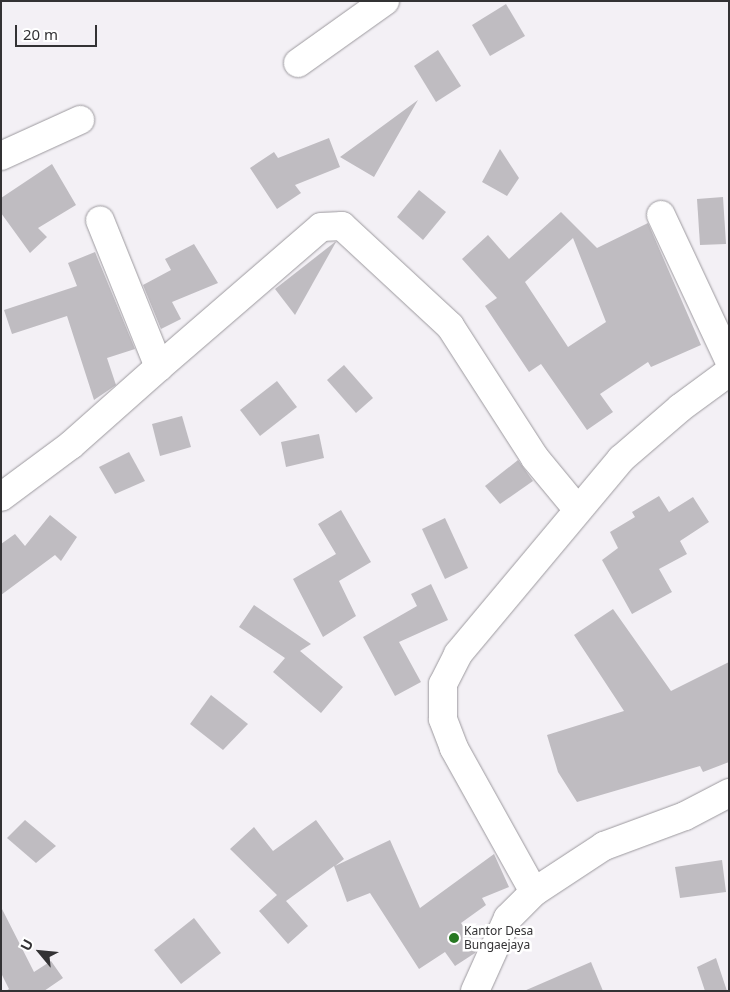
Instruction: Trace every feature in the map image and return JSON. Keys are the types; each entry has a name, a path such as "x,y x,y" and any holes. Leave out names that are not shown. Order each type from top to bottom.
{"street":[{"path":"298,63 385,1"},
{"path":"1,156 80,120"},
{"path":"661,215 729,360"},
{"path":"100,220 159,367"},
{"path":"1,497 70,445 321,227 342,226 450,326 535,458 578,510"},
{"path":"534,892 454,748 443,719 443,684 458,654 621,460 729,372"},
{"path":"475,991 508,918 534,892 604,846 685,816 729,794"}],"building":[{"path":"506,4 525,36 490,56 472,25"},
{"path":"438,50 461,86 436,102 414,66"},
{"path":"418,100 374,177 340,157 369,136"},
{"path":"329,138 340,167 295,185 301,193 277,209 250,168 274,152 278,158"},
{"path":"500,149 519,178 507,196 482,182"},
{"path":"52,164 76,205 38,228 47,237 30,253 1,213 1,198"},
{"path":"419,190 446,212 423,240 397,217"},
{"path":"723,197 726,244 700,245 697,199"},
{"path":"561,212 597,248 648,223 701,345 651,367 648,362 600,394 613,412 587,430 541,364 529,372 485,306 497,298 462,259 488,235 509,259","holes":["573,238 606,322 568,347 525,282"]},
{"path":"336,242 295,315 275,289"},
{"path":"194,244 218,283 172,302 181,319 161,329 143,285 171,270 165,259"},
{"path":"95,252 135,349 107,358 116,385 94,400 67,316 12,334 4,310 77,286 68,263"},
{"path":"344,365 373,398 356,413 327,380"},
{"path":"277,381 297,407 260,436 240,410"},
{"path":"182,416 191,447 160,456 152,424"},
{"path":"319,434 324,458 286,467 281,442"},
{"path":"129,452 145,481 115,494 99,467"},
{"path":"518,460 533,481 500,504 485,486"},
{"path":"659,496 669,512 693,497 709,522 680,541 687,554 659,569 672,592 632,614 602,560 618,548 610,532 635,517 632,512"},
{"path":"341,510 371,562 339,581 356,616 323,637 293,579 336,554 318,524"},
{"path":"50,515 77,537 61,561 55,555 1,595 1,544 15,534 25,546"},
{"path":"445,518 468,568 445,579 422,529"},
{"path":"431,584 448,620 399,642 421,682 395,696 363,637 417,606 411,594"},
{"path":"254,605 311,644 300,651 343,687 321,713 273,672 285,658 239,627"},
{"path":"613,609 671,691 729,662 729,762 703,772 700,766 577,802 558,772 547,735 624,711 574,635"},
{"path":"211,695 248,724 223,750 190,724"},
{"path":"25,820 56,846 36,863 7,838"},
{"path":"316,820 344,859 335,866 390,840 420,908 494,854 509,887 482,898 486,905 461,923 478,948 475,953 455,966 445,952 419,969 370,893 347,902 334,866 286,901 308,926 288,944 259,911 277,895 230,849 254,827 273,851"},
{"path":"722,860 726,892 680,898 675,867"},
{"path":"1,907 34,972 51,961 63,978 44,991 6,991 9,989 1,973"},
{"path":"194,918 221,953 181,984 154,950"},
{"path":"716,958 727,991 705,991 697,967"},
{"path":"591,962 603,991 524,991"}],"place":[{"name":"Kantor Desa Bungaejaya","path":"454,938"}]}
